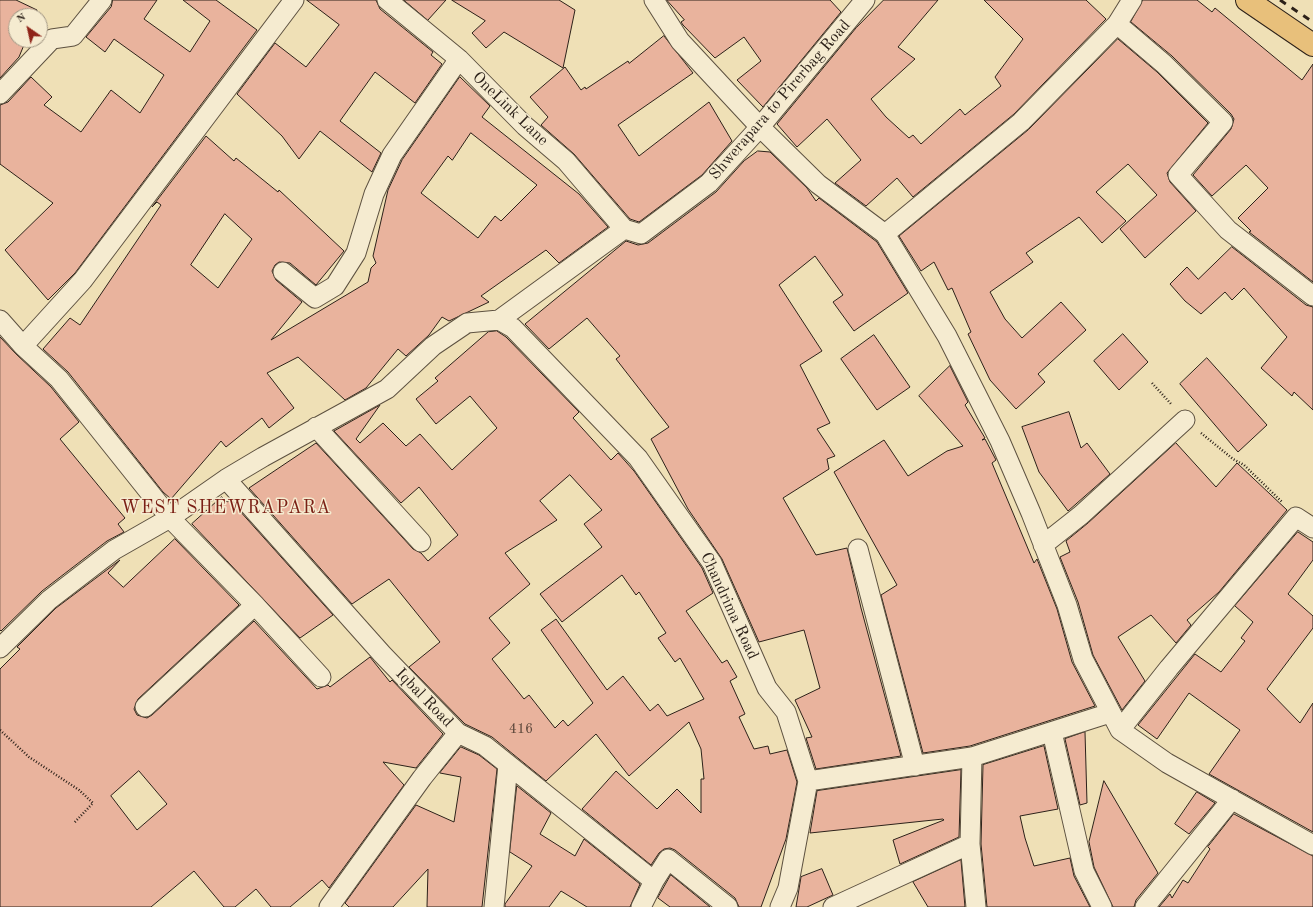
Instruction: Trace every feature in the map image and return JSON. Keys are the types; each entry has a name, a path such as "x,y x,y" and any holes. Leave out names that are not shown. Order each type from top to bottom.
{"main road":[{"path":"1247,0 1313,45"}],"street":[{"path":"0,94 52,39 74,36 102,0"},
{"path":"23,346 83,280 294,0"},
{"name":"OneLink Lane","path":"387,0 459,59 526,126 566,161 624,229"},
{"path":"654,0 680,41 760,127 818,184 886,234 951,343 1000,441 1067,605 1082,659 1120,730 1167,763 1313,845"},
{"name":"Shwerapara to Pirerbag Road","path":"624,229 641,234 709,183 760,127 865,0"},
{"path":"886,234 1021,122 1117,24 1132,0"},
{"path":"1117,24 1164,64 1223,122 1178,175 1228,230 1313,296"},
{"path":"283,272 315,298 335,286 356,253 374,194 392,155 459,59"},
{"path":"2,644 49,600 114,550 170,518 226,479 316,427 387,389 433,346 467,323 499,320 624,229"},
{"path":"0,320 23,346 59,378 170,518 255,605 321,677"},
{"name":"Chandrima Road","path":"499,320 513,328 638,458 712,563 767,688 786,712 808,781 788,888 780,907"},
{"path":"1043,545 1081,515 1185,420"},
{"path":"316,427 421,542"},
{"name":"Iqbal Road","path":"226,479 382,654 458,732 485,746 654,880"},
{"path":"1120,730 1169,668 1296,517 1313,528"},
{"path":"858,549 915,766"},
{"path":"145,707 255,605"},
{"path":"808,781 972,757 1110,713"},
{"path":"329,907 422,778 458,732"},
{"path":"1052,732 1084,872 1102,907"},
{"path":"972,757 970,844 976,907"},
{"path":"494,907 508,765"},
{"path":"1145,907 1232,799"},
{"path":"833,907 970,844"},
{"path":"641,907 654,880 668,859 728,907"}],"path":[{"path":"1152,383 1185,420 1233,459 1244,465 1296,517"},
{"path":"0,730 29,757 79,790 93,804 74,823"}],"building":[{"path":"0,0 16,0 33,8 8,8 8,48 23,48 19,57 0,78"},
{"path":"113,0 157,0 144,19 190,52 210,21 183,0 216,0 257,30 75,273 48,300 5,250 53,203 0,164 0,105 8,102 31,77 52,97 44,105 81,132 111,90 140,113 164,75 114,39 105,52 86,37 111,7"},
{"path":"307,0 376,0 380,9 433,52 431,55 442,64 415,103 375,72 340,121 381,153 372,172 320,131 299,159 282,136 237,94 275,43 306,67 339,25"},
{"path":"404,0 446,0 428,20"},
{"path":"452,0 559,0 575,10 563,68 504,32 486,48 472,33 485,21"},
{"path":"667,0 830,0 841,12 763,107 737,80 761,61 744,37 715,58 683,25 681,22 684,20"},
{"path":"884,0 938,0 898,47 915,59 871,99 886,117 909,138 913,135 921,144 960,109 965,115 1001,86 995,77 1023,39 984,0 1086,0 1106,19 1014,114 913,197 897,178 866,206 835,183 861,160 827,119 797,147 777,124 856,28"},
{"path":"1143,0 1197,0 1212,12 1215,8 1302,80 1313,64 1313,282 1249,232 1251,231 1238,218 1268,188 1246,165 1212,196 1193,175 1231,129 1234,119 1231,114 1172,56 1131,22"},
{"path":"664,36 693,73 618,125 639,156 709,102 732,141 702,175 639,222 630,219 574,154 541,125 548,117 530,97 565,67 581,90 585,87 586,89 628,61 629,63"},
{"path":"1118,39 1157,72 1208,123 1167,173 1170,182 1196,211 1145,258 1120,229 1157,195 1128,164 1096,192 1126,221 1102,243 1079,217 1026,253 1033,262 990,292 1005,319 1022,338 1061,302 1086,330 1038,374 1045,382 1016,409 990,380 968,334 971,332 952,288 948,290 934,262 921,271 899,236 1028,130"},
{"path":"460,77 490,106 482,117 579,194 608,227 559,263 546,250 481,296 489,302 449,321 442,317 429,335 406,356 398,349 366,388 345,400 298,357 267,373 294,408 269,428 262,418 226,447 221,441 171,499 163,492 68,372 43,349 70,318 80,325 161,205 157,202 152,207 206,136 234,161 236,158 278,192 279,190 344,251 316,285 290,263 279,262 275,265 272,271 276,280 302,302 271,340 368,282 371,268 376,263 373,256 388,190 402,160","holes":["471,133 537,185 501,221 495,216 478,238 421,193 448,156 452,160","225,214 252,239 218,288 191,265"]},
{"path":"758,151 770,152 807,188 816,201 819,198 877,242 908,293 854,331 833,302 843,295 815,256 779,285 822,351 800,365 830,423 817,429 835,456 827,459 829,469 783,498 816,555 847,548 861,608 901,756 816,769 806,738 812,737 795,700 820,688 804,630 759,642 722,559 688,509 651,439 669,427 616,359 620,356 587,318 549,349 525,324 626,241 638,245 648,243 716,192 744,161"},
{"path":"1232,247 1306,305 1313,307 1313,410 1294,392 1292,396 1261,368 1287,337 1244,288 1232,300 1225,292 1201,314 1185,301 1170,284 1187,267 1198,279"},
{"path":"497,331 506,337 579,412 573,418 611,460 618,453 634,471 702,568 713,593 686,611 722,663 727,660 737,677 730,681 745,714 739,717 754,749 768,746 770,754 787,750 797,782 786,839 761,907 739,907 735,898 675,850 670,848 664,849 659,853 651,865 582,809 616,771 657,809 677,789 701,813 701,779 704,779 701,749 689,722 629,776 596,734 546,781 492,737 465,724 409,667 440,642 389,579 352,604 249,488 316,443 413,549 421,553 428,561 458,535 419,487 401,503 334,431 380,405 356,439 360,443 383,423 406,446 420,434 452,470 497,428 470,396 436,424 416,399 438,381 435,378 488,332","holes":["570,475 602,510 584,524 602,547 540,594 562,622 622,575 636,595 639,592 666,633 658,638 675,662 680,658 704,699 667,716 658,704 650,711 623,676 607,690 556,619 541,630 593,703 568,726 563,720 555,728 529,695 524,699 492,659 510,643 489,618 530,584 505,553 557,520 540,501"]},
{"path":"1123,334 1148,362 1119,390 1094,361"},
{"path":"874,335 910,387 877,410 841,359"},
{"path":"0,337 51,387 79,422 60,439 125,518 118,524 124,532 107,541 42,591 1,631 0,630"},
{"path":"1207,358 1267,425 1238,452 1180,384"},
{"path":"950,366 968,402 965,405 985,438 982,440 985,439 996,460 992,463 1034,563 1037,559 1057,609 1072,662 1095,706 970,746 923,753 881,595 897,585 834,472 884,440 908,476 947,451 963,446 919,396"},
{"path":"1069,412 1081,448 1087,443 1110,474 1068,511 1039,472 1022,427"},
{"path":"1176,443 1216,487 1237,463 1287,510 1219,592 1187,620 1191,625 1176,643 1151,615 1118,637 1145,681 1122,710 1093,655 1078,602 1060,557 1070,552 1066,541"},
{"path":"222,497 227,502 230,500 333,615 300,638 192,524"},
{"path":"1298,532 1313,542 1313,560 1288,594 1313,616 1313,628 1267,689 1300,723 1313,703 1313,832 1209,774 1240,730 1189,693 1157,739 1138,725 1195,654 1221,672 1245,641 1241,638 1253,622 1235,606"},
{"path":"175,539 239,605 138,699 134,709 137,715 147,718 152,715 254,621 317,689 328,685 330,687 370,657 390,682 392,680 443,734 416,768 383,762 404,785 329,888 322,880 290,907 271,907 256,889 235,907 224,907 194,871 151,907 0,907 0,669 20,649 17,647 56,608 120,560 108,573 123,587","holes":["139,771 167,804 137,830 111,796"]},
{"path":"1085,732 1087,803 1080,805 1065,739"},
{"path":"1044,746 1058,809 1020,816 1025,838 1034,866 1070,858 1074,876 1090,907 987,907 981,844 983,765"},
{"path":"461,747 479,755 497,769 482,907 427,907 428,869 393,907 349,907 345,903 416,805 454,822 461,777 440,773"},
{"path":"961,770 959,837 900,864 893,840 944,820 943,819 810,833 817,791"},
{"path":"1104,781 1158,873 1136,900 1134,907 1113,907 1094,867 1089,842"},
{"path":"517,786 551,813 540,834 575,856 584,839 640,884 630,907 587,907 561,891 549,907 505,907 505,904 532,866 510,852"},
{"path":"1197,792 1215,803 1189,834 1175,824"},
{"path":"1234,814 1313,856 1313,907 1159,907 1170,894 1172,898 1183,880 1188,883 1210,849 1208,847"},
{"path":"961,860 965,907 928,907 913,882"},
{"path":"822,869 833,895 807,907 796,907 801,877"},
{"path":"671,875 710,907 670,907 658,898"}],"railway":[{"path":"1280,0 1313,22"}],"district":[{"name":"WEST SHEWRAPARA","path":"226,508"}]}
